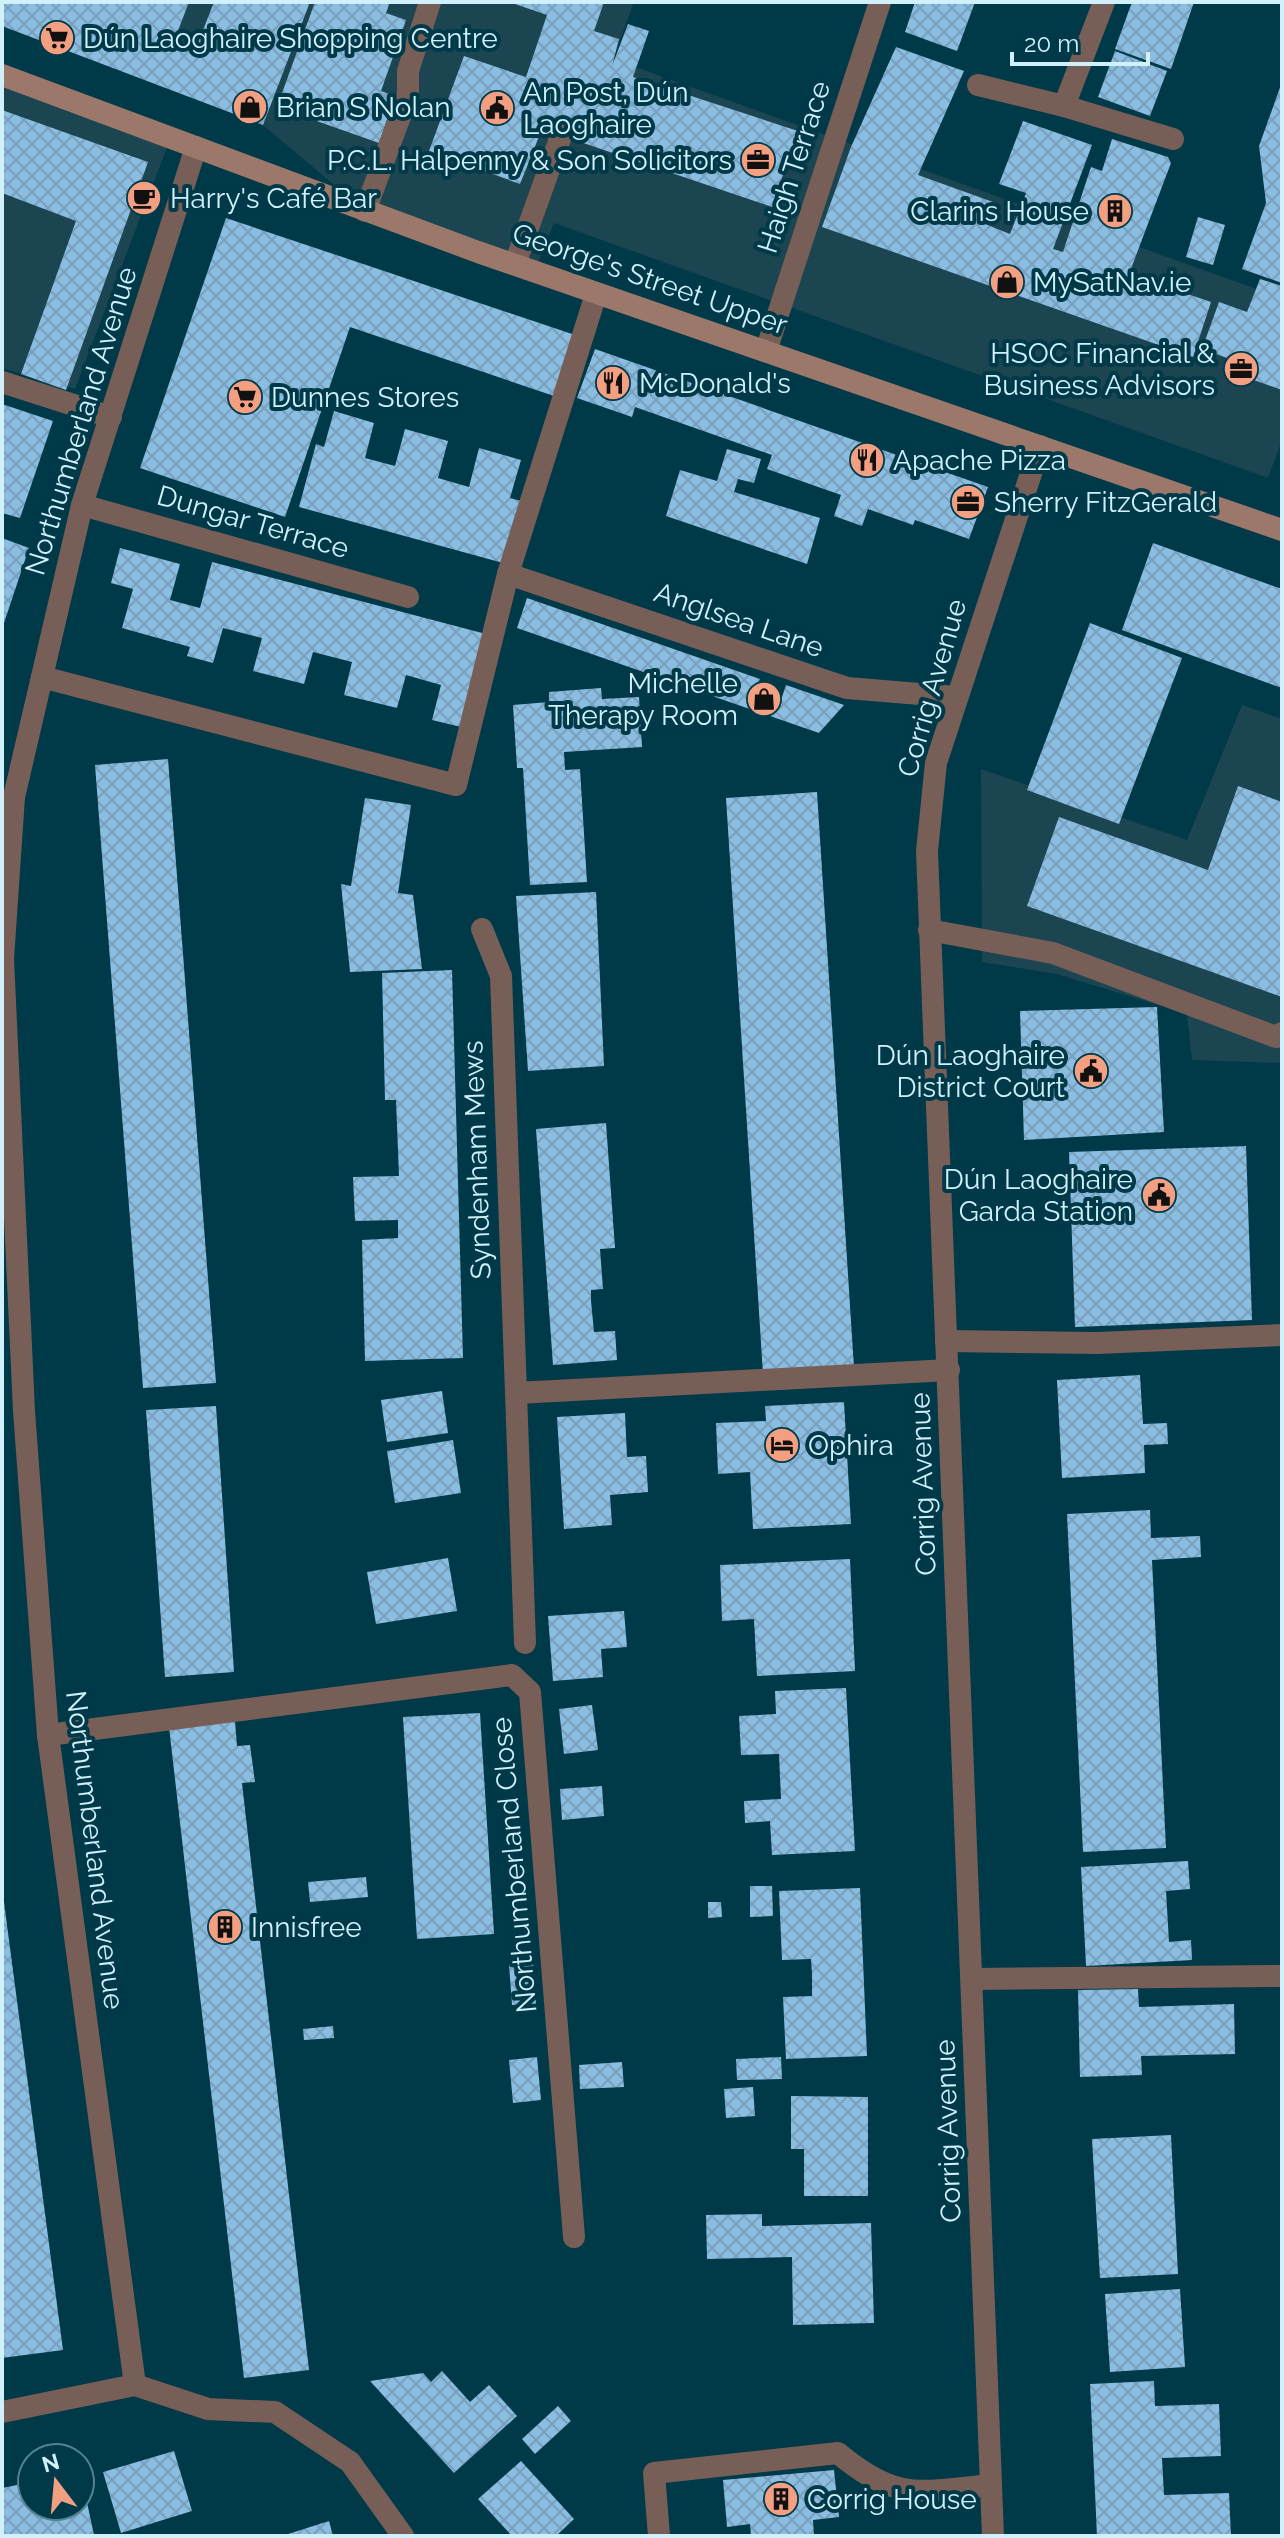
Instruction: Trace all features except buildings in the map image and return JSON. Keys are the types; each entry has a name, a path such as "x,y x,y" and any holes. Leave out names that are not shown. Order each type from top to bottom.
{"main road":[{"name":"George's Street Upper","path":"2,75 596,294 1282,530"}],"street":[{"path":"365,211 408,95 408,71 430,2"},
{"name":"Haigh Terrace","path":"766,351 880,2"},
{"path":"1064,106 1104,2"},
{"path":"978,85 1064,106 1173,139"},
{"path":"515,264 561,136"},
{"name":"Northumberland Avenue","path":"135,2385 48,1735 24,1411 3,959 14,797 82,505 196,147"},
{"path":"42,677 456,785 508,574 596,294"},
{"path":"2,382 111,417"},
{"name":"Corrig Avenue","path":"993,2536 927,851 936,763 1040,446"},
{"name":"Dungar Terrace","path":"82,505 408,597"},
{"name":"Anglsea Lane","path":"508,574 847,688 956,697"},
{"name":"Syndenham Mews","path":"482,929 501,976 525,1643"},
{"path":"929,930 1053,953 1276,1037 1282,1033"},
{"path":"946,1341 1097,1343 1282,1335"},
{"path":"517,1393 949,1370"},
{"name":"Northumberland Close","path":"48,1735 512,1675 530,1692 574,2237"},
{"path":"972,1979 1282,1976"},
{"path":"2,2412 135,2385 208,2409 275,2412 350,2462 403,2536"},
{"path":"659,2536 654,2473 838,2453 887,2488 931,2491 991,2485"}],"shaded area":[{"path":"2,2 634,2 613,59 1282,298 1282,440 1268,478 554,223 534,273 365,211 263,125 2,26"},
{"path":"2,75 171,137 75,389 2,368"},
{"path":"1242,705 1279,718 1282,711 1282,1063 1192,1060 1187,1014 1057,974 982,962 981,769 1187,840"}],"place":[{"name":"Dún Laoghaire Shopping Centre","path":"57,38"},
{"name":"Brian S Nolan","path":"250,107"},
{"name":"An Post, Dún Laoghaire","path":"497,108"},
{"name":"P.C.L. Halpenny & Son Solicitors","path":"758,160"},
{"name":"Harry's Café Bar","path":"144,198"},
{"name":"Clarins House","path":"1115,211"},
{"name":"MySatNav.ie","path":"1007,282"},
{"name":"HSOC Financial & Business Advisors","path":"1241,369"},
{"name":"McDonald's","path":"613,383"},
{"name":"Dunnes Stores","path":"245,397"},
{"name":"Apache Pizza","path":"867,460"},
{"name":"Sherry FitzGerald","path":"968,502"},
{"name":"Michelle Therapy Room","path":"764,699"},
{"name":"Dún Laoghaire District Court","path":"1091,1071"},
{"name":"Dún Laoghaire Garda Station","path":"1159,1195"},
{"name":"Ophira","path":"782,1445"},
{"name":"Innisfree","path":"225,1927"},
{"name":"Corrig House","path":"781,2499"}]}
